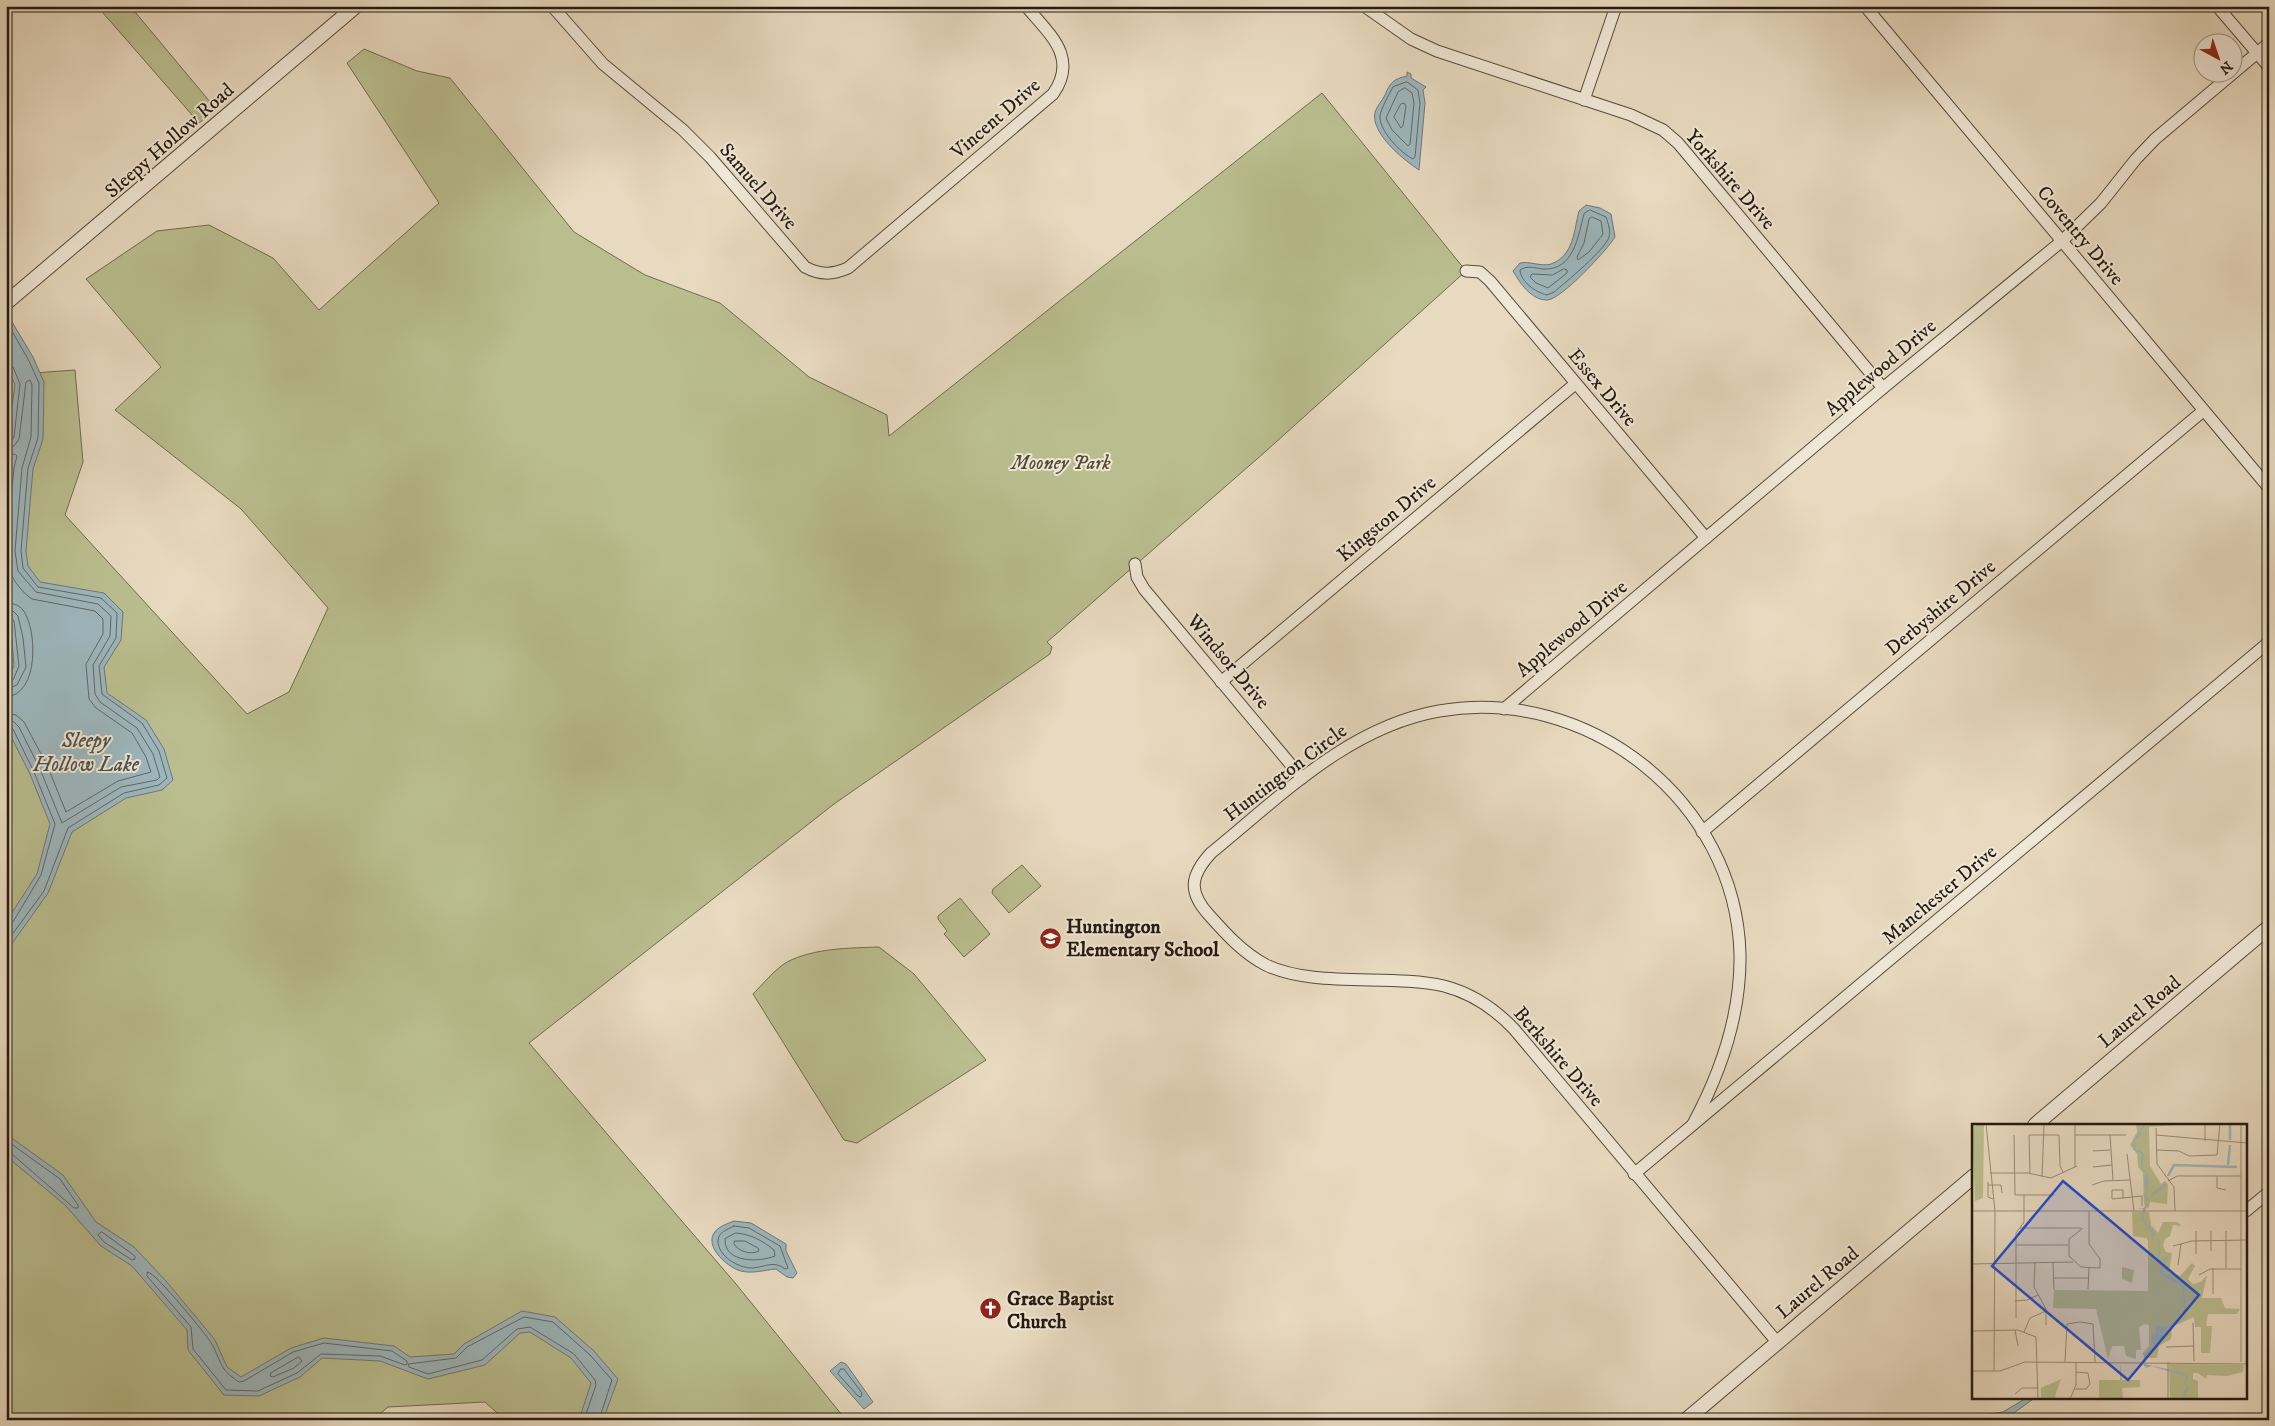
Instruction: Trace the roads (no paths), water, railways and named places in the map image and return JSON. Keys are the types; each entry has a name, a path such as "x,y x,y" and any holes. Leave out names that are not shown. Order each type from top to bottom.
{"street":[{"name":"Sleepy Hollow Road","path":"6,303 356,6"},
{"name":"Samuel Drive","path":"552,6 603,64 683,130 710,157 797,259 805,267 815,272 832,274 848,268 953,180"},
{"name":"Vincent Drive","path":"953,180 1053,94 1059,86 1063,74 1062,53 1057,43 1026,6"},
{"path":"1584,100 1616,6"},
{"name":"Coventry Drive","path":"1865,6 2269,488"},
{"path":"2217,6 2269,67"},
{"name":"Yorkshire Drive","path":"1371,8 1410,38 1437,51 1648,121 1678,142 1882,388"},
{"name":"Applewood Drive","path":"1504,708 1882,388 2062,241 2101,204 2136,159 2155,139 2269,43"},
{"name":"Essex Drive","path":"1466,271 1480,272 1490,281 1706,538"},
{"name":"Kingston Drive","path":"1221,682 1575,384"},
{"name":"Derbyshire Drive","path":"1702,832 2203,411"},
{"name":"Windsor Drive","path":"1135,564 1137,577 1144,590 1302,778"},
{"name":"Manchester Drive","path":"1634,1174 2269,642"},
{"name":"Huntington Circle","path":"1194,889 1198,869 1211,853 1302,778 1348,745 1394,723 1438,711 1504,708 1542,715 1580,726 1625,750 1650,770 1673,794 1702,832 1719,865 1733,906 1738,931 1740,968 1734,1019 1708,1097 1693,1124"},
{"name":"Berkshire Drive","path":"1194,889 1195,896 1206,912 1240,948 1275,969 1311,976 1443,986 1471,996 1489,1007 1514,1029 1777,1342"},
{"name":"Laurel Road","path":"2036,1124 2269,927"},
{"name":"Laurel Road","path":"1686,1420 1972,1178"},
{"path":"2248,1209 2269,1192"}],"water":[{"path":"1407,72 1411,74 1411,78 1426,87 1423,90 1425,103 1419,170 1405,160 1390,145 1378,129 1375,120 1375,112 1390,85 1395,80 1407,76"},
{"path":"1586,205 1600,208 1611,214 1615,237 1594,263 1562,292 1554,298 1547,300 1536,297 1523,285 1513,271 1520,263 1547,265 1559,260 1569,249 1579,211"},
{"name":"Sleepy Hollow Lake","path":"6,312 33,357 44,382 43,439 33,469 26,551 28,566 40,582 104,593 123,612 121,640 104,667 107,693 146,720 164,749 173,780 162,790 126,798 72,832 48,893 6,952 6,922 37,874 50,824 30,774 6,727 6,682 14,666 12,640 6,610 6,448 15,385 6,364"},
{"path":"6,1134 63,1175 96,1222 134,1247 166,1281 215,1340 227,1367 241,1377 291,1348 324,1338 394,1346 410,1357 454,1354 464,1344 522,1311 555,1317 594,1351 618,1379 603,1420 579,1420 591,1383 571,1358 530,1332 520,1333 485,1365 428,1379 380,1361 322,1358 300,1377 259,1396 224,1395 188,1350 187,1330 132,1266 101,1246 65,1205 6,1156"},
{"path":"734,1221 751,1223 786,1244 786,1251 797,1273 793,1278 787,1277 776,1269 745,1272 728,1265 713,1247 712,1240 714,1234 721,1227"},
{"path":"841,1362 846,1364 873,1402 864,1409 830,1371"},
{"path":"2026,1398 2035,1398 2011,1415 1977,1420 1953,1420 2003,1412"}],"place":[{"name":"Huntington Elementary School","path":"1050,938"},
{"name":"Grace Baptist Church","path":"991,1309"}],"park label":[{"name":"Mooney Park","path":"1061,462"}]}
